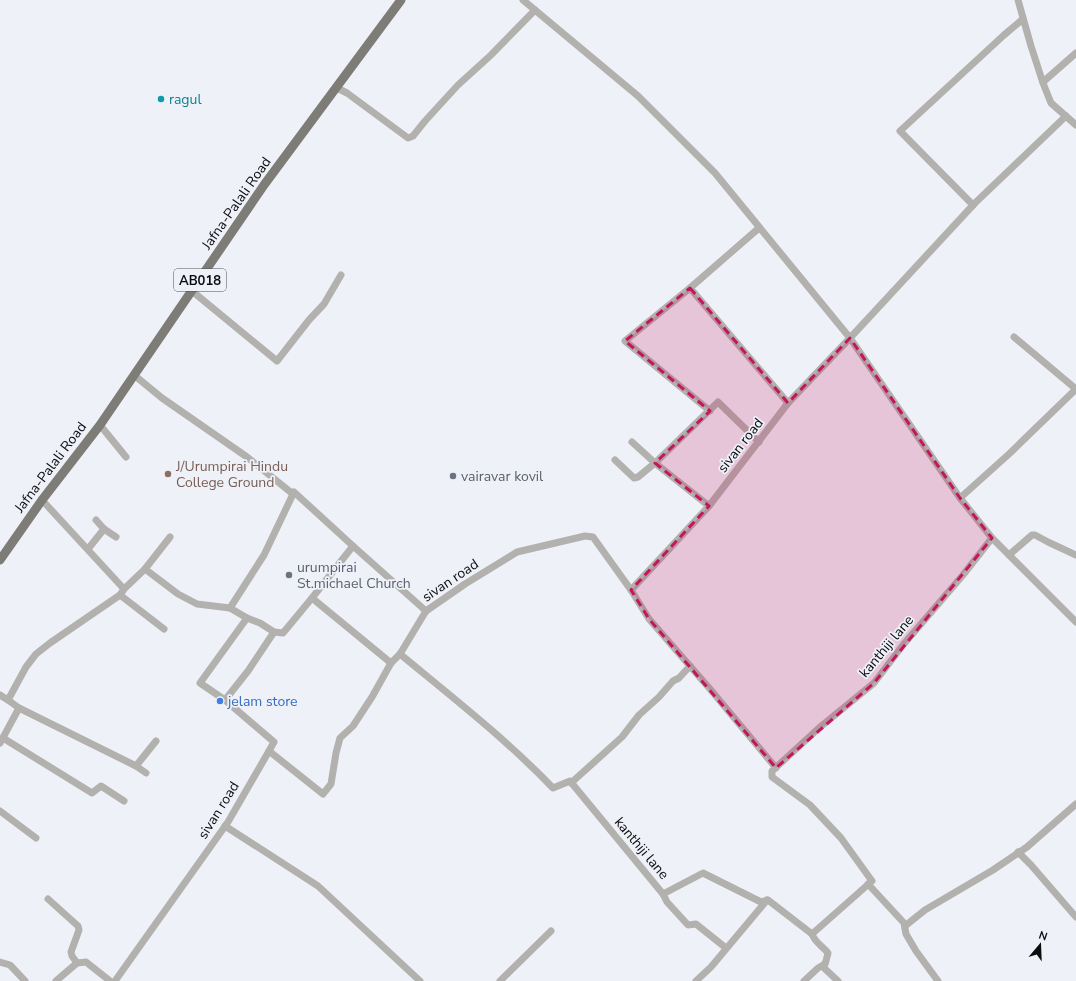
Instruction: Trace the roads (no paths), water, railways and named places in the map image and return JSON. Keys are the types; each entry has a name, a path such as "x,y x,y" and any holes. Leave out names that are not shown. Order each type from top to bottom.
{"main road":[{"name":"Jafna-Palali Road","path":"0,560 42,500 100,425 264,185 401,0"}],"street":[{"path":"523,0 638,96 715,173 850,338 960,498 992,538 1076,622"},
{"path":"1018,0 1031,46 1051,103 1076,125"},
{"path":"336,88 347,93 408,138 413,136 458,85 491,55 535,10"},
{"path":"973,205 900,131 1023,19"},
{"path":"1043,82 1076,53"},
{"name":"sivan road","path":"115,981 225,826 269,751 323,794 331,784 340,738 352,726 372,697 391,663 400,654 426,612 465,584 518,552 586,536 593,537 631,590 709,506 788,403 973,205 1066,116"},
{"path":"710,411 625,341 760,228"},
{"path":"192,291 277,361 309,320 324,304 341,275"},
{"path":"690,288 788,403"},
{"path":"960,498 1009,454 1076,389 1014,337"},
{"path":"134,375 162,398 247,457 293,494 294,492 426,612"},
{"path":"615,460 634,478 638,477 655,463 718,402 759,442"},
{"path":"100,425 126,457"},
{"path":"632,442 655,463 709,506"},
{"path":"230,608 264,555 293,494"},
{"path":"42,500 124,589"},
{"path":"96,520 116,537"},
{"path":"88,549 104,528"},
{"path":"1009,555 1035,534 1076,555"},
{"path":"8,700 26,667 36,654 120,595 124,589 146,569 170,537"},
{"name":"kanthiji lane","path":"776,768 819,728 874,683 903,645 963,575 992,538"},
{"path":"146,569 178,594 197,604 230,608 274,632 283,633 353,546"},
{"path":"631,590 649,619 776,768 772,771 772,778 810,805 842,838 872,881 812,934"},
{"path":"120,595 164,629"},
{"path":"312,598 391,663"},
{"path":"247,618 200,683 225,700 274,742 269,751"},
{"path":"225,700 248,671 274,632"},
{"path":"400,654 494,732 535,769 553,788 570,781 571,783 622,737 639,715 690,666"},
{"path":"0,695 19,708 146,772"},
{"path":"19,708 1,740 92,793 101,786 124,802"},
{"path":"136,766 156,741"},
{"name":"kanthiji lane","path":"571,783 663,894 703,873 761,902 768,900 812,934 814,940 828,953 825,964"},
{"path":"905,926 925,910 993,870 1027,847 1076,804"},
{"path":"0,811 36,838"},
{"path":"225,826 318,886 420,981"},
{"path":"1018,852 1076,917"},
{"path":"868,884 904,923 906,934 916,951 938,981"},
{"path":"663,894 667,902 688,925 696,924 726,948"},
{"path":"48,899 78,926 79,930 72,952 72,956 77,963"},
{"path":"696,981 711,967 768,900"},
{"path":"500,981 551,931"},
{"path":"0,962 10,965 25,981"},
{"path":"56,981 77,963 86,962 110,981"},
{"path":"804,981 818,968 825,964 824,967 838,981"}],"place":[{"name":"ragul","path":"161,99"},
{"name":"J/Urumpirai Hindu College Ground","path":"168,474"},
{"name":"vairavar kovil","path":"453,476"},
{"name":"urumpirai St.michael Church","path":"289,575"},
{"name":"jelam store","path":"220,701"}]}
